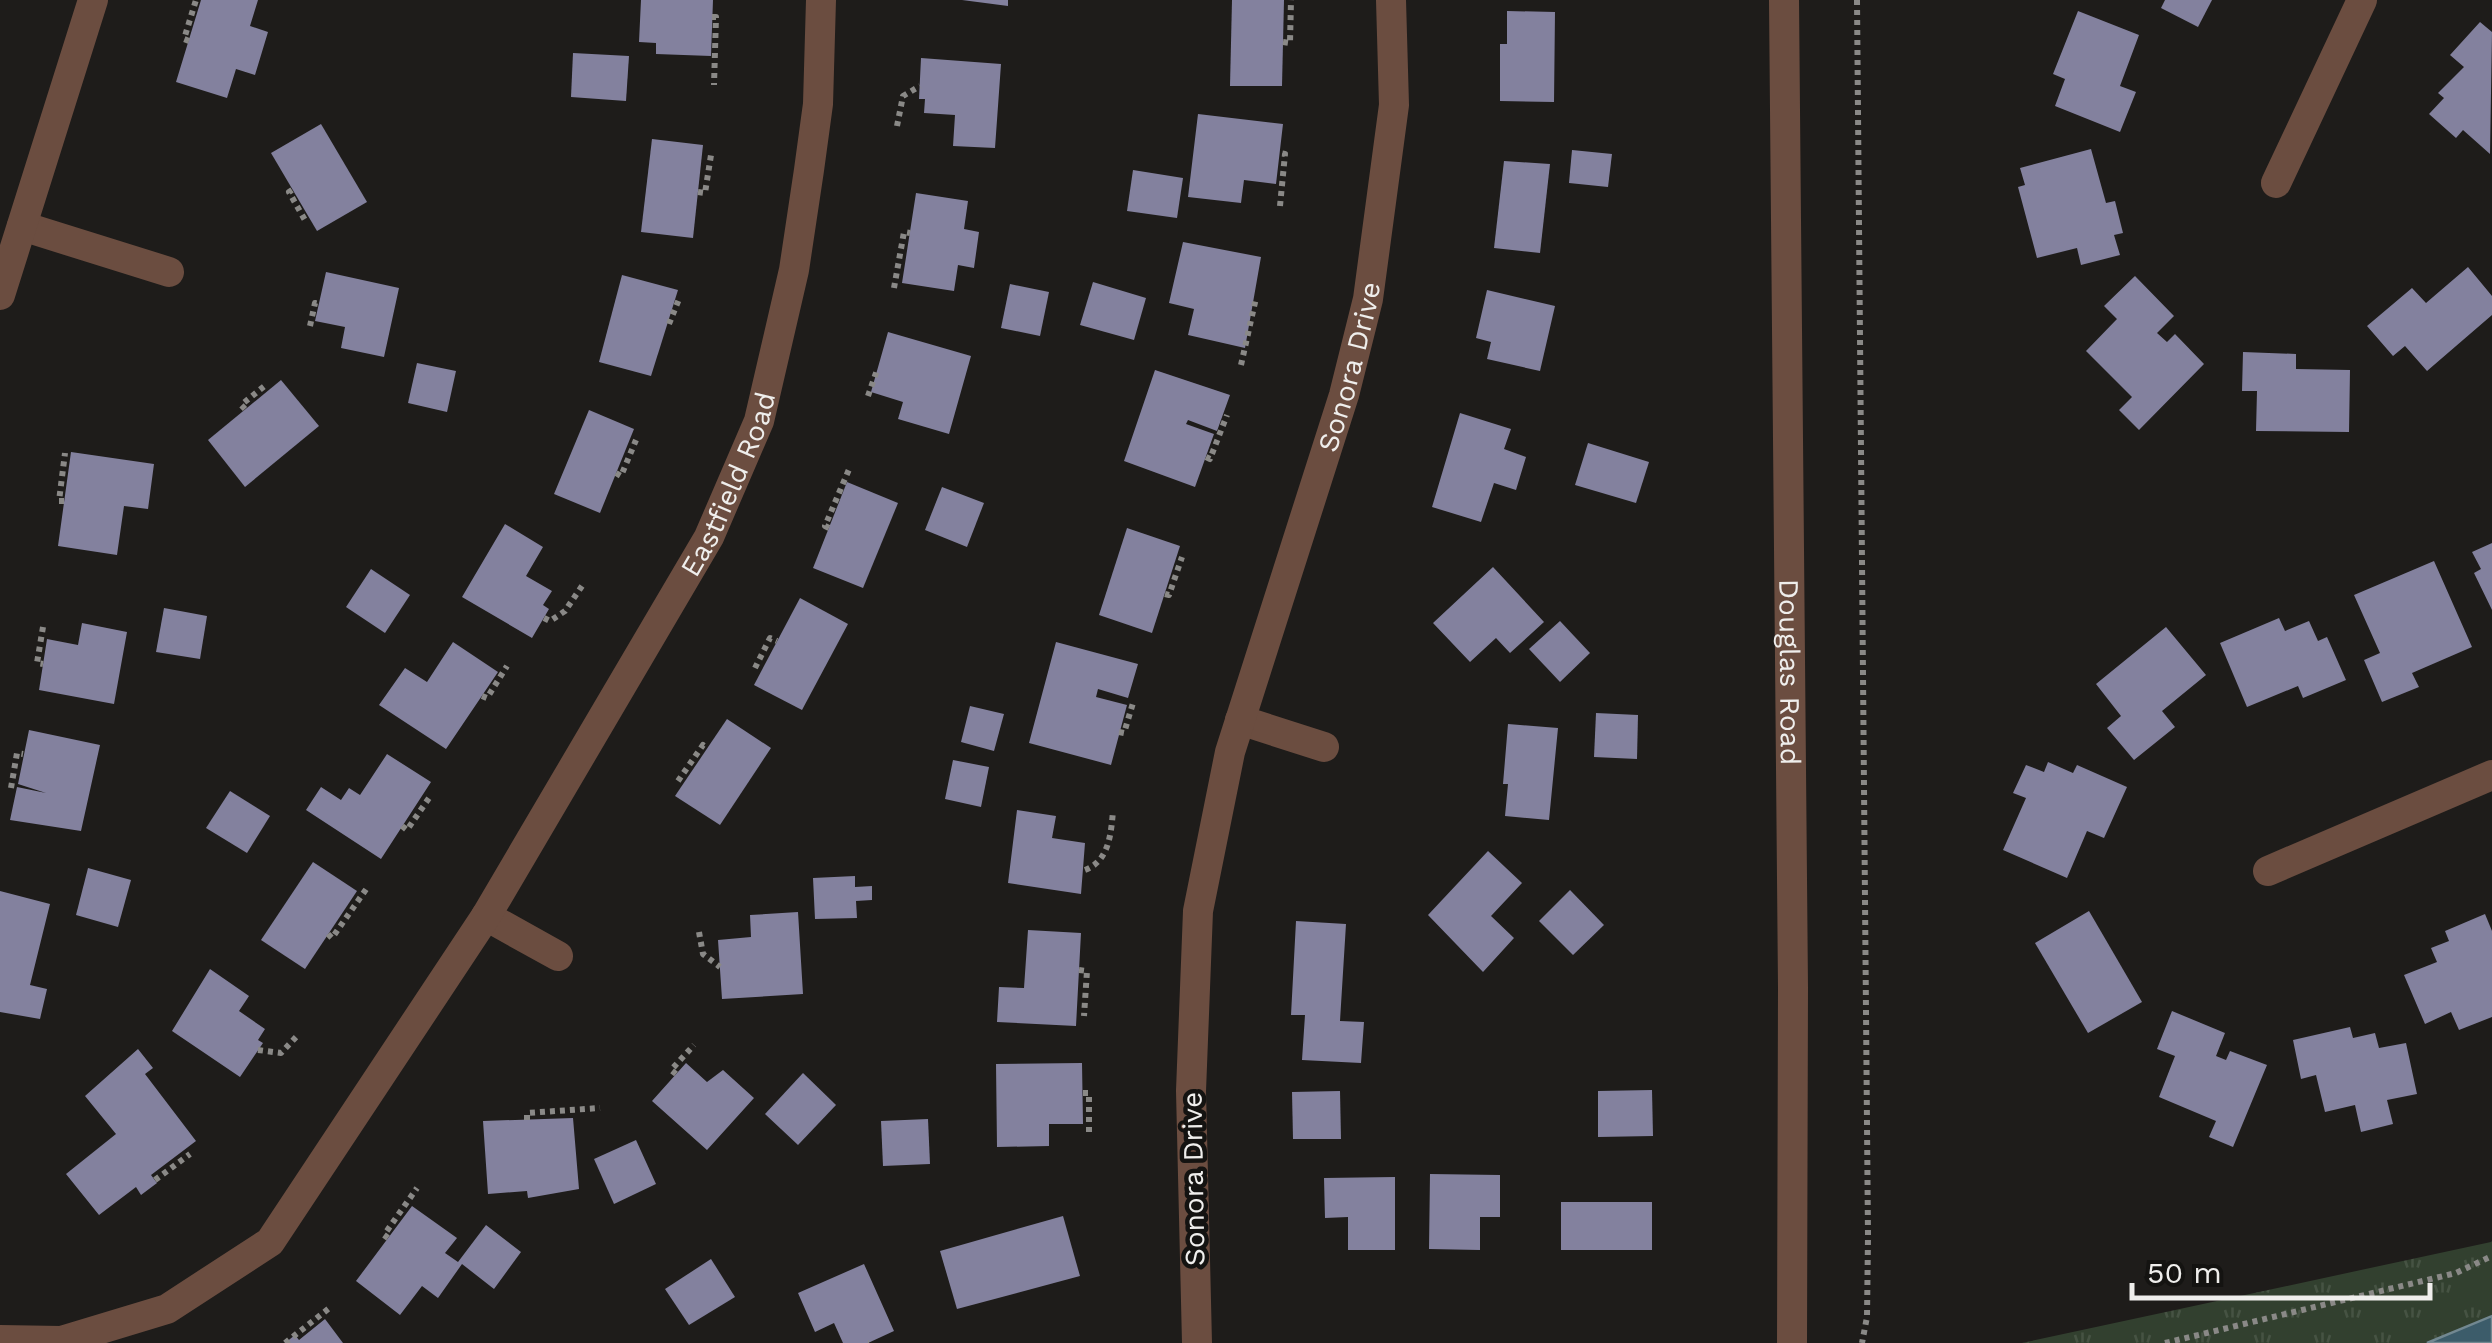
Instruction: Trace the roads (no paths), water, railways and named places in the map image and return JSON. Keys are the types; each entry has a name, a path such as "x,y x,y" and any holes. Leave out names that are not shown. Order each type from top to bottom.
{"street":[{"path":"0,295 93,0"},
{"name":"Eastfield Road","path":"0,1340 61,1341 166,1308 270,1242 486,916 710,537 759,421 794,270 809,170 818,104 821,0"},
{"name":"Sonora Drive","path":"1197,1343 1191,1091 1197,928 1240,720 1344,395 1368,299 1390,156 1394,106 1392,0"},
{"name":"Douglas Road","path":"1784,0 1794,988 1792,1343"},
{"path":"2276,183 2362,0"},
{"path":"22,226 169,272"},
{"path":"1240,720 1324,747"},
{"path":"2268,871 2492,776"},
{"path":"486,916 558,956"}],"water":[{"path":"2492,1316 2492,1343 2427,1343"}]}
